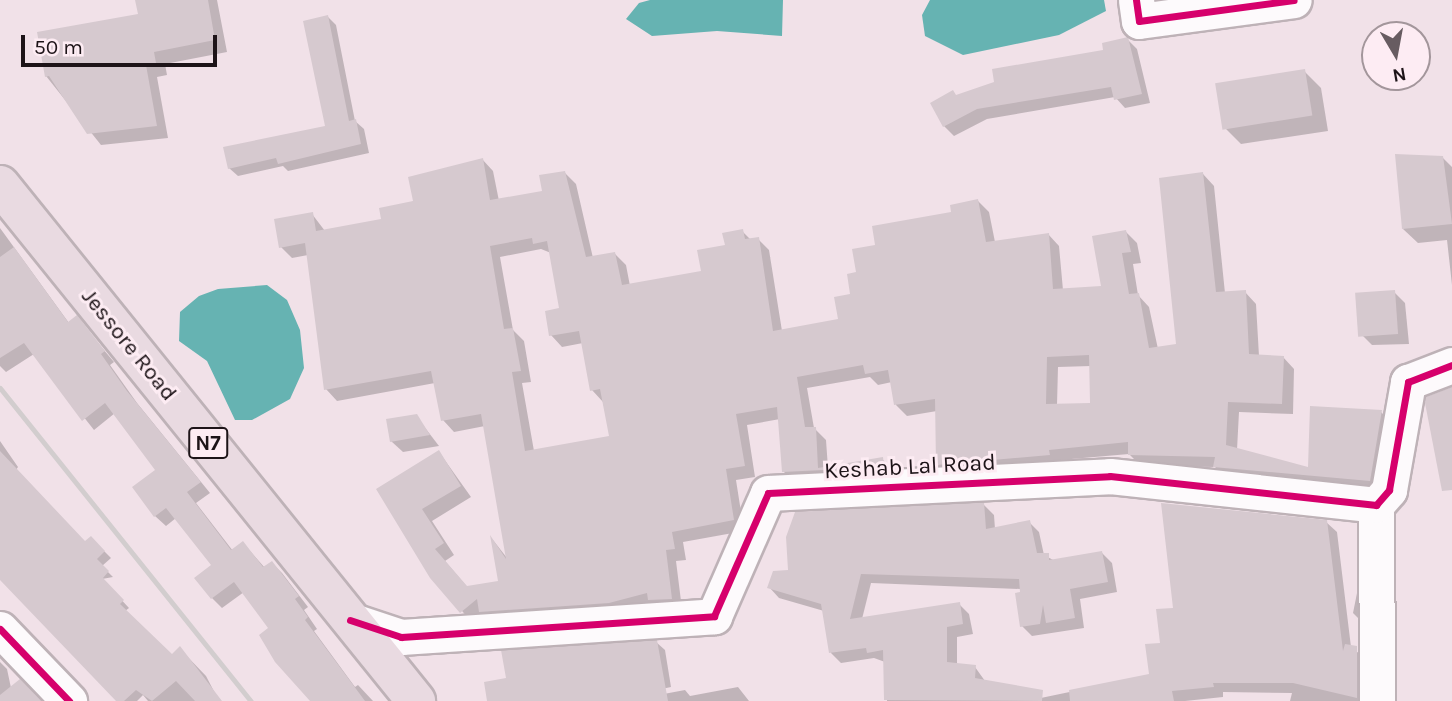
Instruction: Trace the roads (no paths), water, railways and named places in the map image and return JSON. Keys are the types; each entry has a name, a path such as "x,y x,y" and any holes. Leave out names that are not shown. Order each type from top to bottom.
{"highway":[{"name":"Jessore Road","path":"0,185 416,701"}],"street":[{"path":"1136,0 1139,21 1294,0"},
{"path":"1377,701 1376,505 1390,490 1408,382 1452,365"},
{"name":"Keshab Lal Road","path":"350,620 401,637 714,616 768,493 1110,476 1376,505"},
{"path":"0,629 69,701"}],"water":[{"path":"650,0 783,0 782,36 717,31 652,36 626,19 639,3"},
{"path":"930,0 1104,0 1106,11 1059,35 963,55 925,36 922,15"},
{"path":"267,285 287,300 300,330 304,368 290,399 252,420 235,420 207,361 179,341 180,312 199,296 218,289"}],"railway":[{"path":"0,388 251,701"}]}
